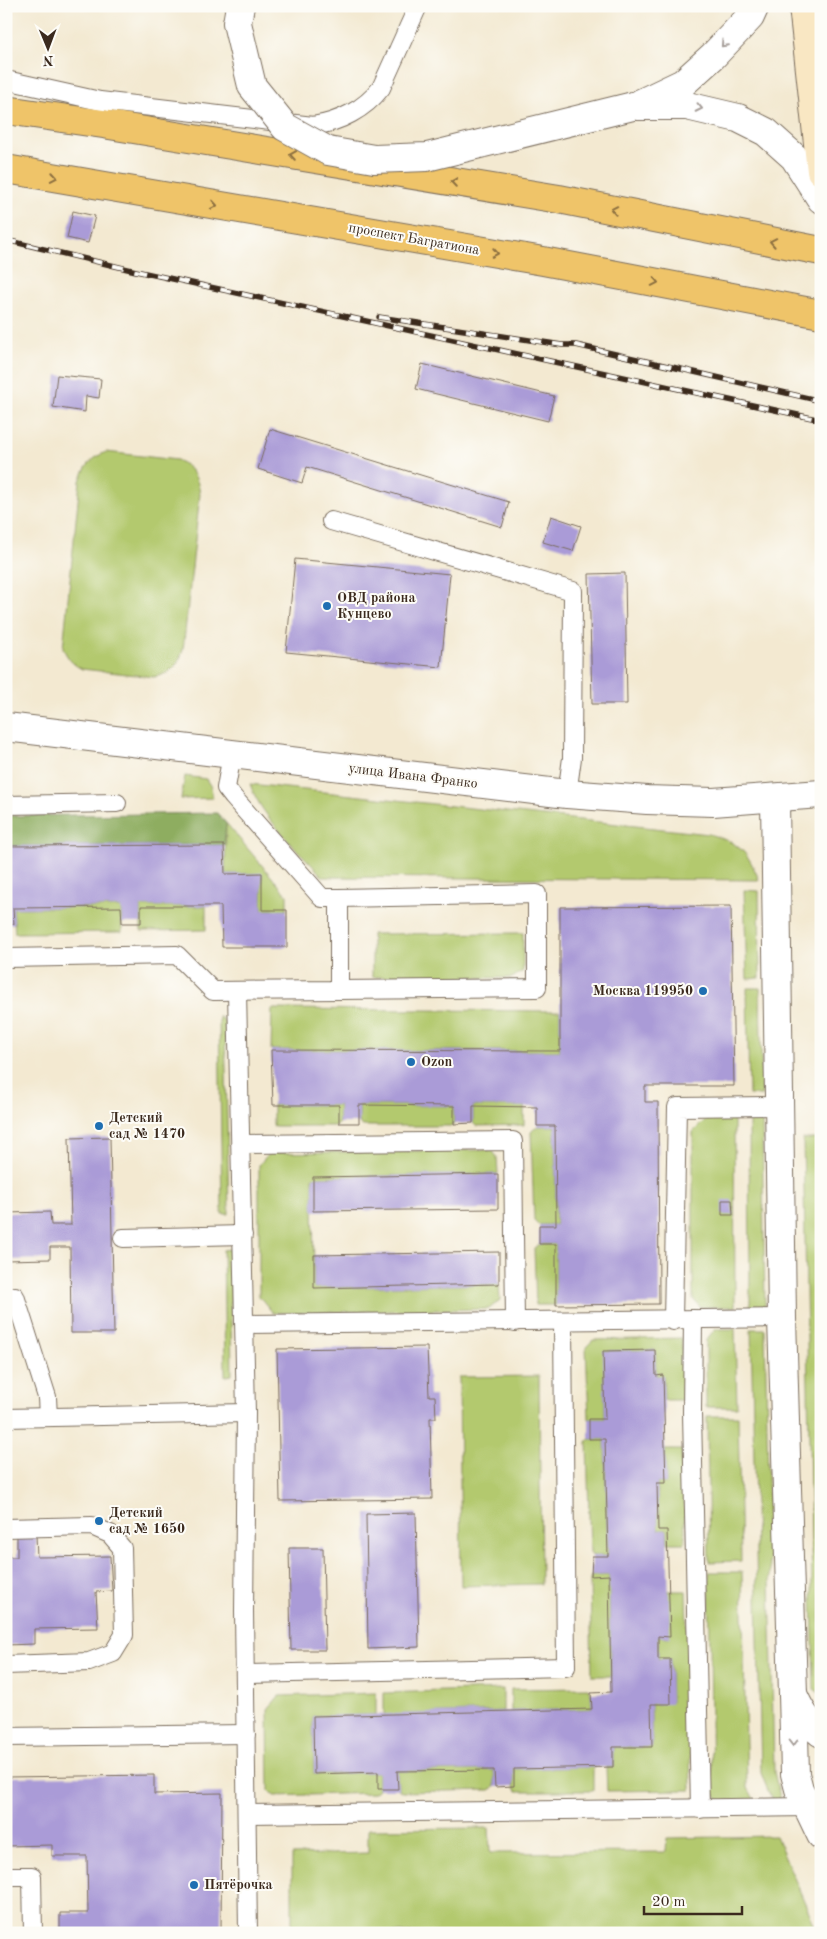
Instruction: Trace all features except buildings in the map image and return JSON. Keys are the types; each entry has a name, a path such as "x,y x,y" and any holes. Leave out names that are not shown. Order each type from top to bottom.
{"main road":[{"path":"803,6 821,171"},
{"path":"6,110 122,127 559,199 821,251"},
{"name":"проспект Багратиона","path":"6,169 543,261 821,314"}],"street":[{"path":"240,6 237,23 252,86 286,127 328,151 374,159 427,157 633,106 683,83 713,56 750,17 755,6"},
{"path":"633,106 687,106 738,118 766,132 794,157 821,199"},
{"name":"улица Ивана Франко","path":"6,727 567,794 713,802 821,794"},
{"path":"775,798 782,1318 795,1774 799,1789 821,1835"},
{"path":"793,1694 802,1713 810,1724 821,1732"}],"lane":[{"path":"6,80 100,101 313,126 352,114 373,98 381,88 418,6"},
{"path":"331,521 573,590 572,758 567,794"},
{"path":"6,958 177,955 213,991 537,988 537,894 322,898 226,788 232,754"},
{"path":"6,805 117,803"},
{"path":"339,898 339,990"},
{"path":"237,991 245,1324 245,1674 248,1933"},
{"path":"674,1321 677,1108 778,1106"},
{"path":"242,1144 512,1141 515,1322"},
{"path":"123,1238 243,1235"},
{"path":"15,1296 47,1396 48,1417"},
{"path":"245,1324 674,1321 782,1318"},
{"path":"693,1319 692,1412 700,1809"},
{"path":"245,1674 566,1667 563,1322"},
{"path":"6,1418 246,1412"},
{"path":"6,1528 92,1526 110,1534 122,1548 124,1635 113,1653 88,1662 6,1665"},
{"path":"6,1737 246,1734"},
{"path":"248,1814 807,1807"},
{"path":"6,1876 32,1876 33,1933"}],"green space":[{"path":"106,452 177,460 187,466 196,478 199,488 200,494 183,650 179,661 173,668 165,674 154,677 82,669 71,661 63,648 80,481 89,464 96,457"},
{"path":"185,776 206,779 211,787 213,798 181,799"},
{"path":"250,784 709,834 728,841 741,850 746,855 759,880 323,877 272,821 263,809"},
{"path":"217,813 226,823 224,845 6,846 6,816"},
{"path":"226,823 287,895 287,910 262,910 262,874 225,874"},
{"path":"744,890 759,891 760,978 747,979"},
{"path":"141,906 206,906 206,930 141,931"},
{"path":"121,907 122,932 15,933 13,908"},
{"path":"523,933 523,971 512,978 372,977 372,934"},
{"path":"747,988 760,988 762,1095 749,1095"},
{"path":"272,1009 560,1011 560,1051 271,1050"},
{"path":"219,1016 225,1022 229,1214 222,1214"},
{"path":"273,1105 339,1105 339,1123 335,1126 273,1126"},
{"path":"359,1105 454,1106 454,1124 450,1126 363,1126 359,1123"},
{"path":"473,1106 524,1106 524,1125 476,1126 473,1123"},
{"path":"749,1115 762,1116 765,1307 750,1307"},
{"path":"734,1117 735,1307 700,1307 693,1299 693,1132 707,1118"},
{"path":"537,1126 555,1126 556,1225 539,1225 534,1220 531,1132"},
{"path":"803,1139 821,1139 821,1694 814,1689"},
{"path":"492,1150 497,1157 498,1174 313,1177 314,1288 499,1284 500,1300 489,1309 273,1313 259,1296 259,1165 269,1153"},
{"path":"539,1244 556,1244 556,1305 536,1305 534,1248"},
{"path":"230,1249 232,1375 225,1376 223,1250"},
{"path":"715,1329 735,1329 737,1407 706,1407 706,1340"},
{"path":"751,1329 765,1329 774,1772 781,1801 772,1801 761,1773"},
{"path":"682,1338 682,1400 664,1400 663,1376 656,1376 655,1350 604,1351 605,1419 589,1419 586,1347 593,1340"},
{"path":"539,1376 541,1584 461,1586 459,1377"},
{"path":"707,1416 738,1416 741,1561 709,1562"},
{"path":"589,1439 605,1439 608,1556 592,1556 590,1552 587,1442"},
{"path":"665,1450 684,1450 685,1543 668,1543 667,1530 658,1530 657,1483 666,1483"},
{"path":"709,1572 742,1572 747,1786 755,1801 720,1801 712,1791"},
{"path":"609,1575 611,1676 592,1676 590,1580 591,1576"},
{"path":"668,1591 686,1591 691,1790 607,1791 606,1767 613,1767 613,1747 652,1747 651,1704 671,1703 670,1659 658,1659 658,1636 669,1637"},
{"path":"588,1688 591,1693 592,1709 511,1711 511,1689"},
{"path":"503,1689 503,1711 384,1715 384,1693"},
{"path":"376,1693 376,1715 313,1716 314,1774 378,1772 378,1789 374,1793 274,1796 269,1791 268,1709 279,1696"},
{"path":"593,1767 593,1791 517,1791 514,1786 514,1769"},
{"path":"494,1770 495,1787 490,1790 402,1792 398,1789 397,1771"},
{"path":"489,1828 490,1853 666,1852 667,1838 776,1836 818,1933 292,1933 292,1855 368,1853 368,1829"}],"railway":[{"path":"6,240 136,271 821,420"},
{"path":"379,317 562,345 576,345 821,401"}],"place":[{"name":"ОВД района Кунцево","path":"327,606"},
{"name":"Москва 119950","path":"703,991"},
{"name":"Ozon","path":"411,1062"},
{"name":"Детский сад № 1470","path":"99,1126"},
{"name":"Детский сад № 1650","path":"99,1521"},
{"name":"Пятёрочка","path":"194,1885"}]}
